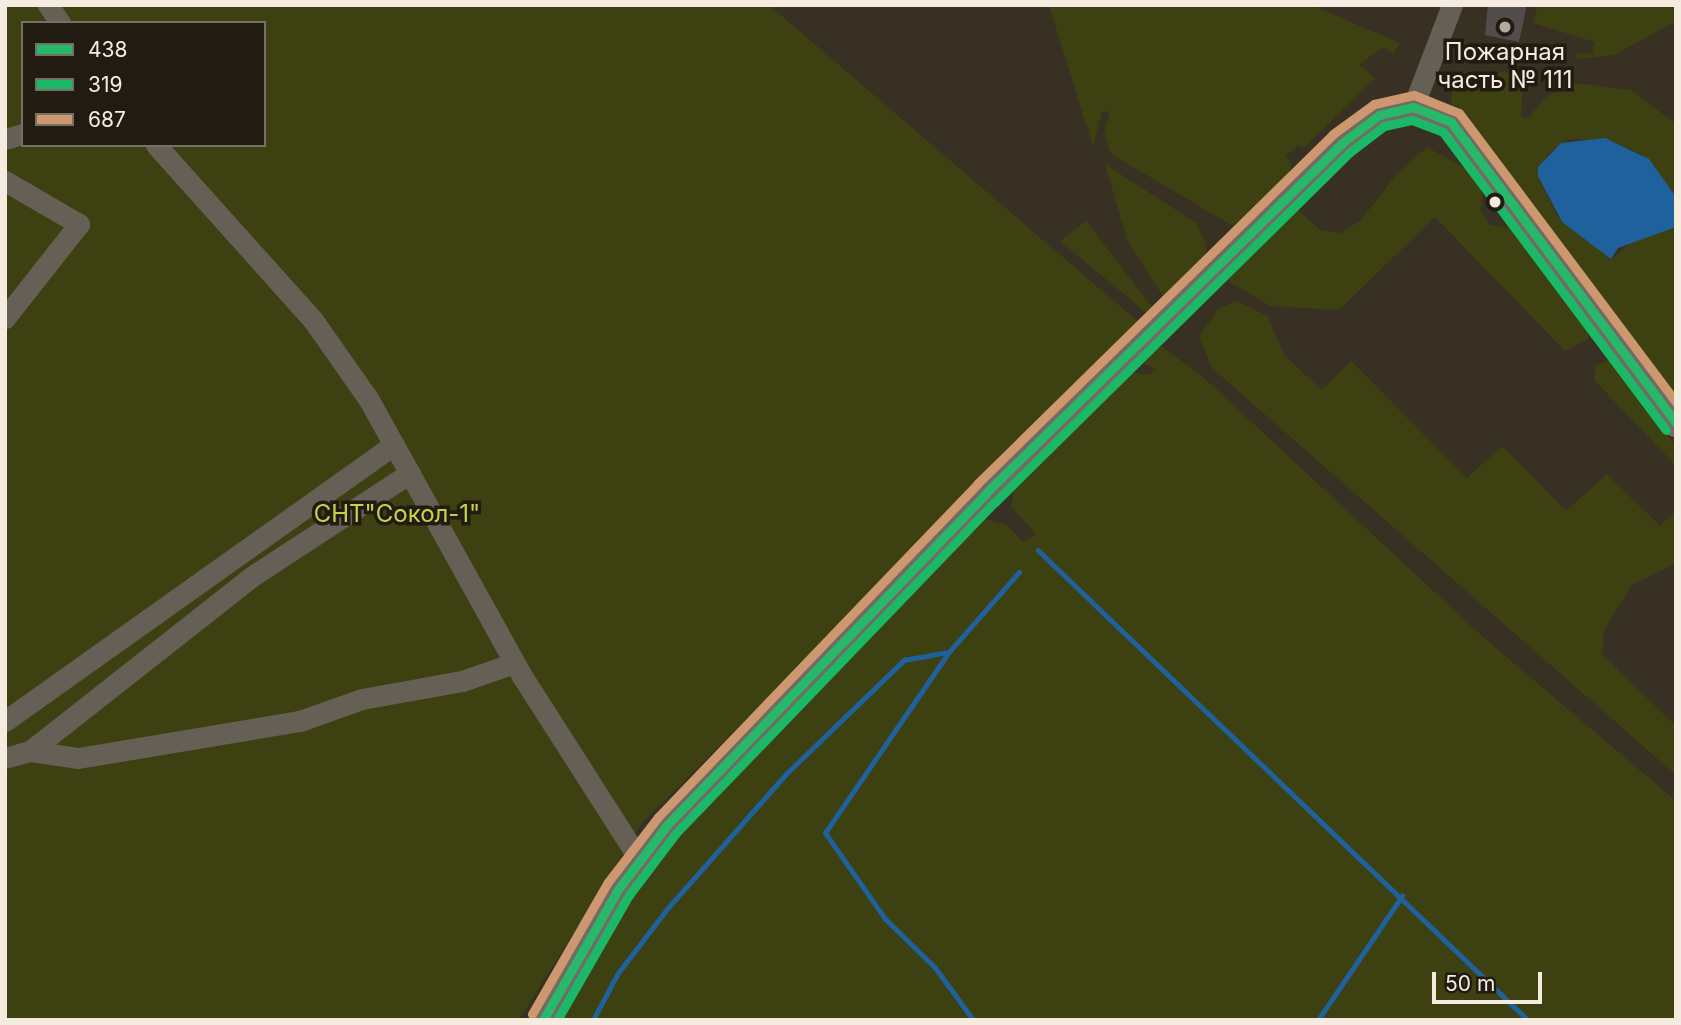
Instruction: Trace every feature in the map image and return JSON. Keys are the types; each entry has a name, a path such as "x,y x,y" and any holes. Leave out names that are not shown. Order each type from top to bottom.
{"main road":[{"path":"542,1020 639,859 977,503 1342,143 1379,115 1413,107 1439,114 1460,132 1676,423"}],"street":[{"path":"48,5 59,21"},
{"path":"1413,107 1452,5"},
{"path":"158,147 313,320 410,472 514,663 639,859"},
{"path":"5,181 79,224 5,318"},
{"path":"5,721 394,445"},
{"path":"5,758 30,751 241,584 410,472"},
{"path":"30,751 78,758 300,721 362,699 462,681 514,663"}],"green space":[{"name":"СНТ\"Сокол-1\"","path":"5,5 769,5 1142,325 643,822 519,1020 5,1020"},
{"path":"1049,5 1311,5 1400,43 1393,54 1383,47 1359,65 1375,78 1304,148 1298,145 1286,156 1292,163 1290,172 1253,217 1231,225 1111,154 1104,132 1110,112 1102,111 1093,147"},
{"path":"1538,5 1676,5 1676,21 1614,55 1575,59 1577,54 1592,53 1595,42 1533,23"},
{"path":"1478,71 1510,73 1523,84 1521,116 1528,118 1546,97 1575,83 1631,90 1676,124 1676,197 1641,154 1613,142 1569,139 1548,154 1538,176 1557,215 1611,259 1633,241 1676,227 1676,402 1451,103 1453,86"},
{"path":"1427,147 1466,169 1483,193 1480,210 1490,225 1510,228 1589,323 1588,339 1565,351 1435,217 1339,310 1270,306 1230,282 1230,274 1297,209 1320,230 1341,233 1361,220 1396,175"},
{"path":"1105,164 1196,223 1207,245 1204,261 1168,304 1127,240"},
{"path":"1086,221 1153,308 1149,315 1060,241"},
{"path":"1237,301 1268,316 1284,355 1322,390 1351,361 1467,478 1502,446 1566,511 1607,474 1660,526 1676,511 1676,563 1632,585 1604,630 1602,654 1676,726 1676,775 1212,368 1199,337 1219,308"},
{"path":"1156,342 1203,377 1483,637 1676,801 1676,1020 552,1020 652,858 873,632 953,541 986,519 1007,525 1023,542 1036,534 1011,507 1015,483 1129,372 1148,375 1157,369 1138,361"},
{"path":"1610,359 1676,446 1676,466 1595,381 1595,366"}],"water":[{"path":"1605,138 1649,159 1676,197 1676,227 1618,248 1611,259 1562,222 1538,176 1538,167 1561,143"}],"building":[{"name":"Пожарная часть № 111","path":"1488,5 1527,5 1519,42 1485,35"}],"waterway":[{"path":"1038,550 1528,1020"},
{"path":"973,1020 935,968 885,919 825,833 949,652 1019,572"},
{"path":"593,1020 618,973 667,909 787,773 904,660 948,652"},
{"path":"1318,1020 1402,896"}],"transit line":[{"name":"687","path":"532,1014 608,882 658,817 977,484 1333,134 1374,104 1414,95 1459,113 1676,402"},
{"name":"438","path":"543,1020 619,888 667,825 986,493 1342,143 1379,115 1413,107 1451,122 1676,423"},
{"name":"319","path":"557,1020 629,895 676,833 995,502 1350,152 1384,126 1412,120 1443,132 1666,430"}],"place":[{"name":"Пожарная часть № 111","path":"1505,27"}]}
